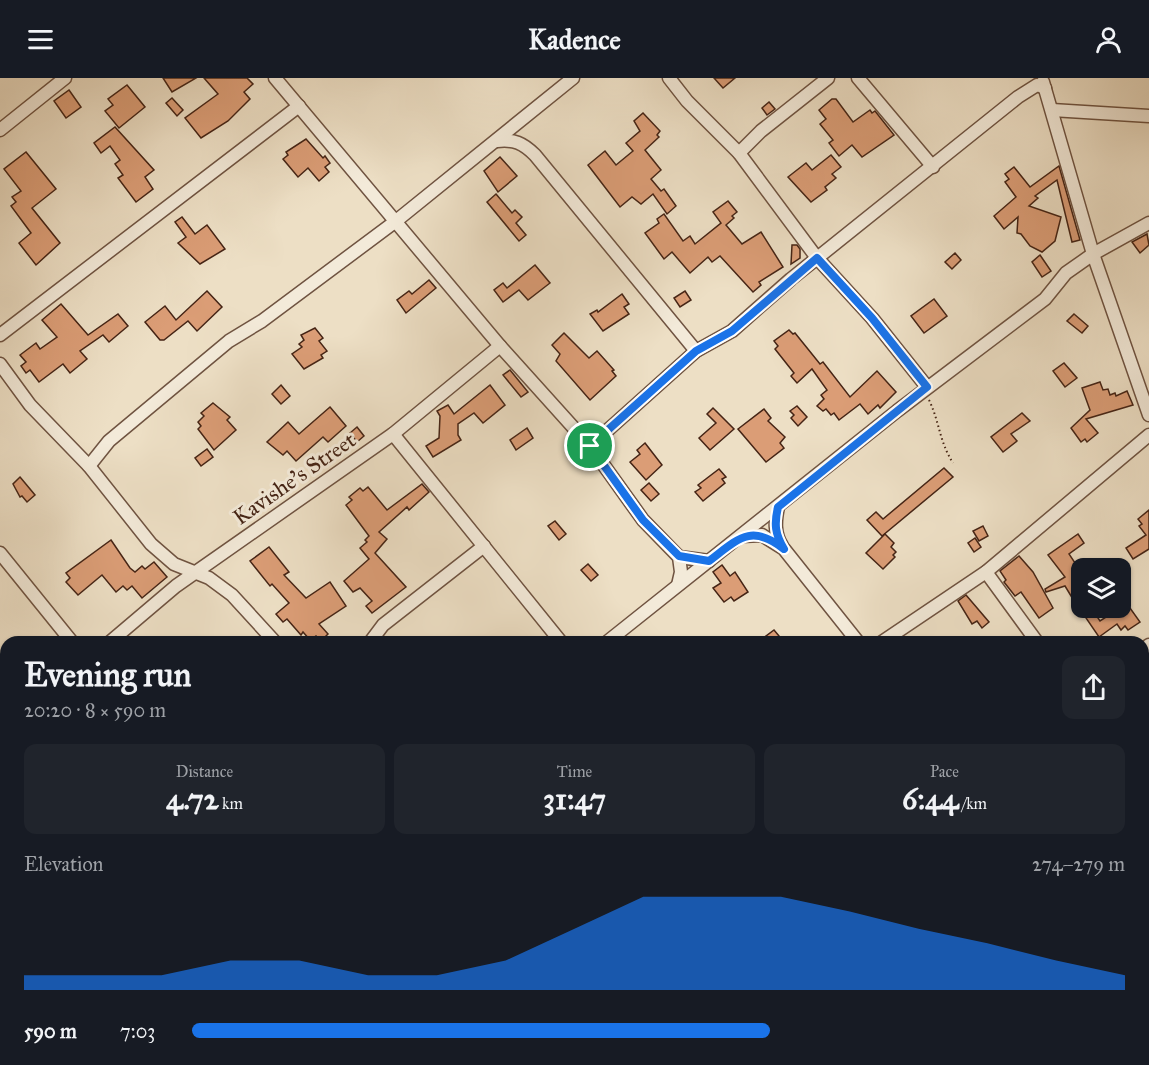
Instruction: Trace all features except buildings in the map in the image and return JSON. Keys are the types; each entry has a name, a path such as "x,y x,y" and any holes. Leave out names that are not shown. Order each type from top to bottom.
{"street":[{"path":"0,130 64,78"},
{"path":"275,78 500,346 590,446 643,520 679,556 709,561"},
{"path":"89,466 109,441 229,341 262,321 396,221 573,78"},
{"path":"669,78 687,101 739,153 817,258 872,318 925,389"},
{"path":"739,153 761,131 828,78"},
{"path":"858,78 933,166"},
{"path":"590,446 696,351 732,331 817,258 1029,89 1043,83 1093,254 1149,415"},
{"path":"0,335 299,106"},
{"path":"1052,110 1149,116"},
{"path":"525,145 526,117"},
{"path":"497,141 507,140 525,145 570,195 696,351"},
{"path":"614,636 925,389 1045,299 1066,273 1093,254 1149,223"},
{"name":"Kavishe’s Street","path":"117,636 176,586 393,434 500,346"},
{"path":"0,364 47,425 89,466 151,544 174,564 209,578 241,602 270,636"},
{"path":"393,434 556,636"},
{"path":"891,636 986,572 1149,435"},
{"path":"778,507 775,522 777,538 853,636"},
{"path":"742,536 762,535 784,549"},
{"path":"375,636 383,625 484,546"},
{"path":"0,553 67,636"},
{"path":"678,585 681,572 679,556"},
{"path":"174,564 176,586"},
{"path":"986,572 1033,636"}],"path":[{"path":"925,389 936,415 941,445 953,463"}],"route":[{"path":"817,258 872,318 927,387 778,507 775,522 777,538 784,549 762,535 742,536 709,561 686,559 679,556 643,520 612,480 590,446 696,351 732,331 817,258"}]}
